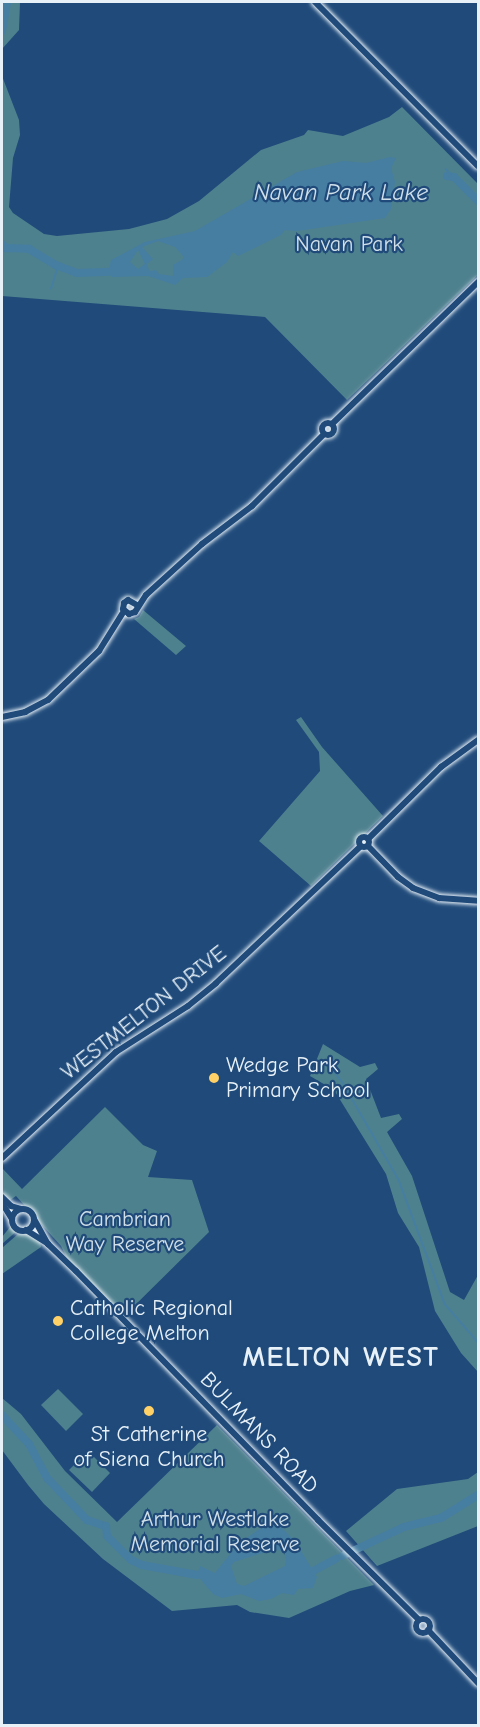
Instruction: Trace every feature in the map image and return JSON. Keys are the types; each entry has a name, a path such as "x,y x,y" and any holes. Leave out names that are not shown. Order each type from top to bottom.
{"street":[{"path":"315,2 478,166"},
{"path":"2,717 25,712 48,700 99,651 126,613 125,601 135,602 146,595 202,544 252,506 324,434 333,433 332,424 478,282"},
{"path":"126,613 135,612 135,602"},
{"name":"WESTMELTON DRIVE","path":"2,1158 116,1052 188,1005 216,983 365,844 441,768 478,740"},
{"path":"365,844 413,888 439,898 478,901"},
{"path":"2,1197 11,1206 29,1212 33,1218 32,1226 26,1230 16,1228 2,1203"},
{"path":"12,1219 15,1213 21,1210"},
{"name":"BULMANS ROAD","path":"33,1218 48,1244"},
{"name":"BULMANS ROAD","path":"26,1230 48,1244 349,1552 419,1620 428,1622 428,1630 478,1683"}],"green space":[{"path":"2,2 20,2 19,30 2,49"},
{"name":"Navan Park","path":"2,76 19,120 20,135 13,158 9,207 13,213 44,234 57,236 129,229 167,219 199,201 261,150 304,135 308,130 343,136 389,117 402,107 478,184 478,275 347,400 265,317 2,296"},
{"path":"143,610 186,646 176,655 134,619 139,617"},
{"path":"301,717 322,747 383,816 311,886 259,841 320,771 319,752 296,720"},
{"path":"323,1044 360,1067 375,1063 378,1069 366,1079 381,1118 399,1114 402,1119 387,1132 412,1176 450,1292 464,1300 478,1275 478,1372 461,1353 435,1311 419,1247 398,1213 386,1174 334,1090 310,1076"},
{"name":"Cambrian Way Reserve","path":"105,1107 143,1145 157,1151 148,1177 192,1180 209,1232 124,1316 68,1260 61,1246 16,1196 9,1201 2,1193 2,1168 22,1189"},
{"path":"14,1222 19,1229 2,1244 2,1237"},
{"path":"31,1231 39,1236 41,1247 2,1274 2,1248 18,1234"},
{"path":"58,1389 83,1414 66,1431 41,1405"},
{"name":"Arthur Westlake Memorial Reserve","path":"2,1398 21,1414 65,1471 117,1522 217,1425 374,1585 350,1591 289,1618 250,1612 237,1605 172,1611 103,1559 44,1504 28,1485 2,1450"},
{"path":"88,1451 110,1473 92,1492 69,1470"},
{"path":"478,1472 478,1526 377,1566 346,1531 397,1489 468,1479"}],"water":[{"name":"Navan Park Lake","path":"390,157 396,158 391,168 395,182 391,209 385,218 297,231 285,230 281,235 238,256 233,252 227,262 207,277 183,278 175,285 148,276 112,277 109,270 111,260 145,242 195,231 297,172 343,161 366,163","holes":["158,241 175,247 183,256 183,259 173,265 173,276 159,274 156,270 149,271 147,264 153,259 142,247","138,250 145,264 138,269 130,262"]},
{"path":"270,1522 281,1527 295,1541 317,1577 313,1588 298,1589 294,1595 282,1593 271,1599 259,1601 241,1594 222,1598 213,1594 197,1575 200,1566 215,1573 239,1543","holes":["275,1549 286,1553 285,1566 244,1586 237,1584 231,1566 234,1562"]}],"waterway":[{"path":"2,31 7,2"},
{"path":"446,169 454,177"},
{"path":"447,176 454,177 478,201"},
{"path":"2,244 6,248 29,249 56,265 77,273 110,272"},
{"path":"51,289 58,266"},
{"path":"333,1070 343,1083 399,1180 445,1304 478,1342"},
{"path":"2,1415 29,1444 48,1479 87,1520 106,1526 107,1536 131,1560 142,1565 197,1575"},
{"path":"342,1556 404,1527 441,1518 478,1495"},
{"path":"313,1571 336,1559"}],"place":[{"name":"Wedge Park Primary School","path":"214,1078"},
{"name":"Catholic Regional College Melton","path":"58,1321"},
{"name":"St Catherine of Siena Church","path":"149,1411"}],"district":[{"name":"MELTON WEST","path":"341,1357"}]}
